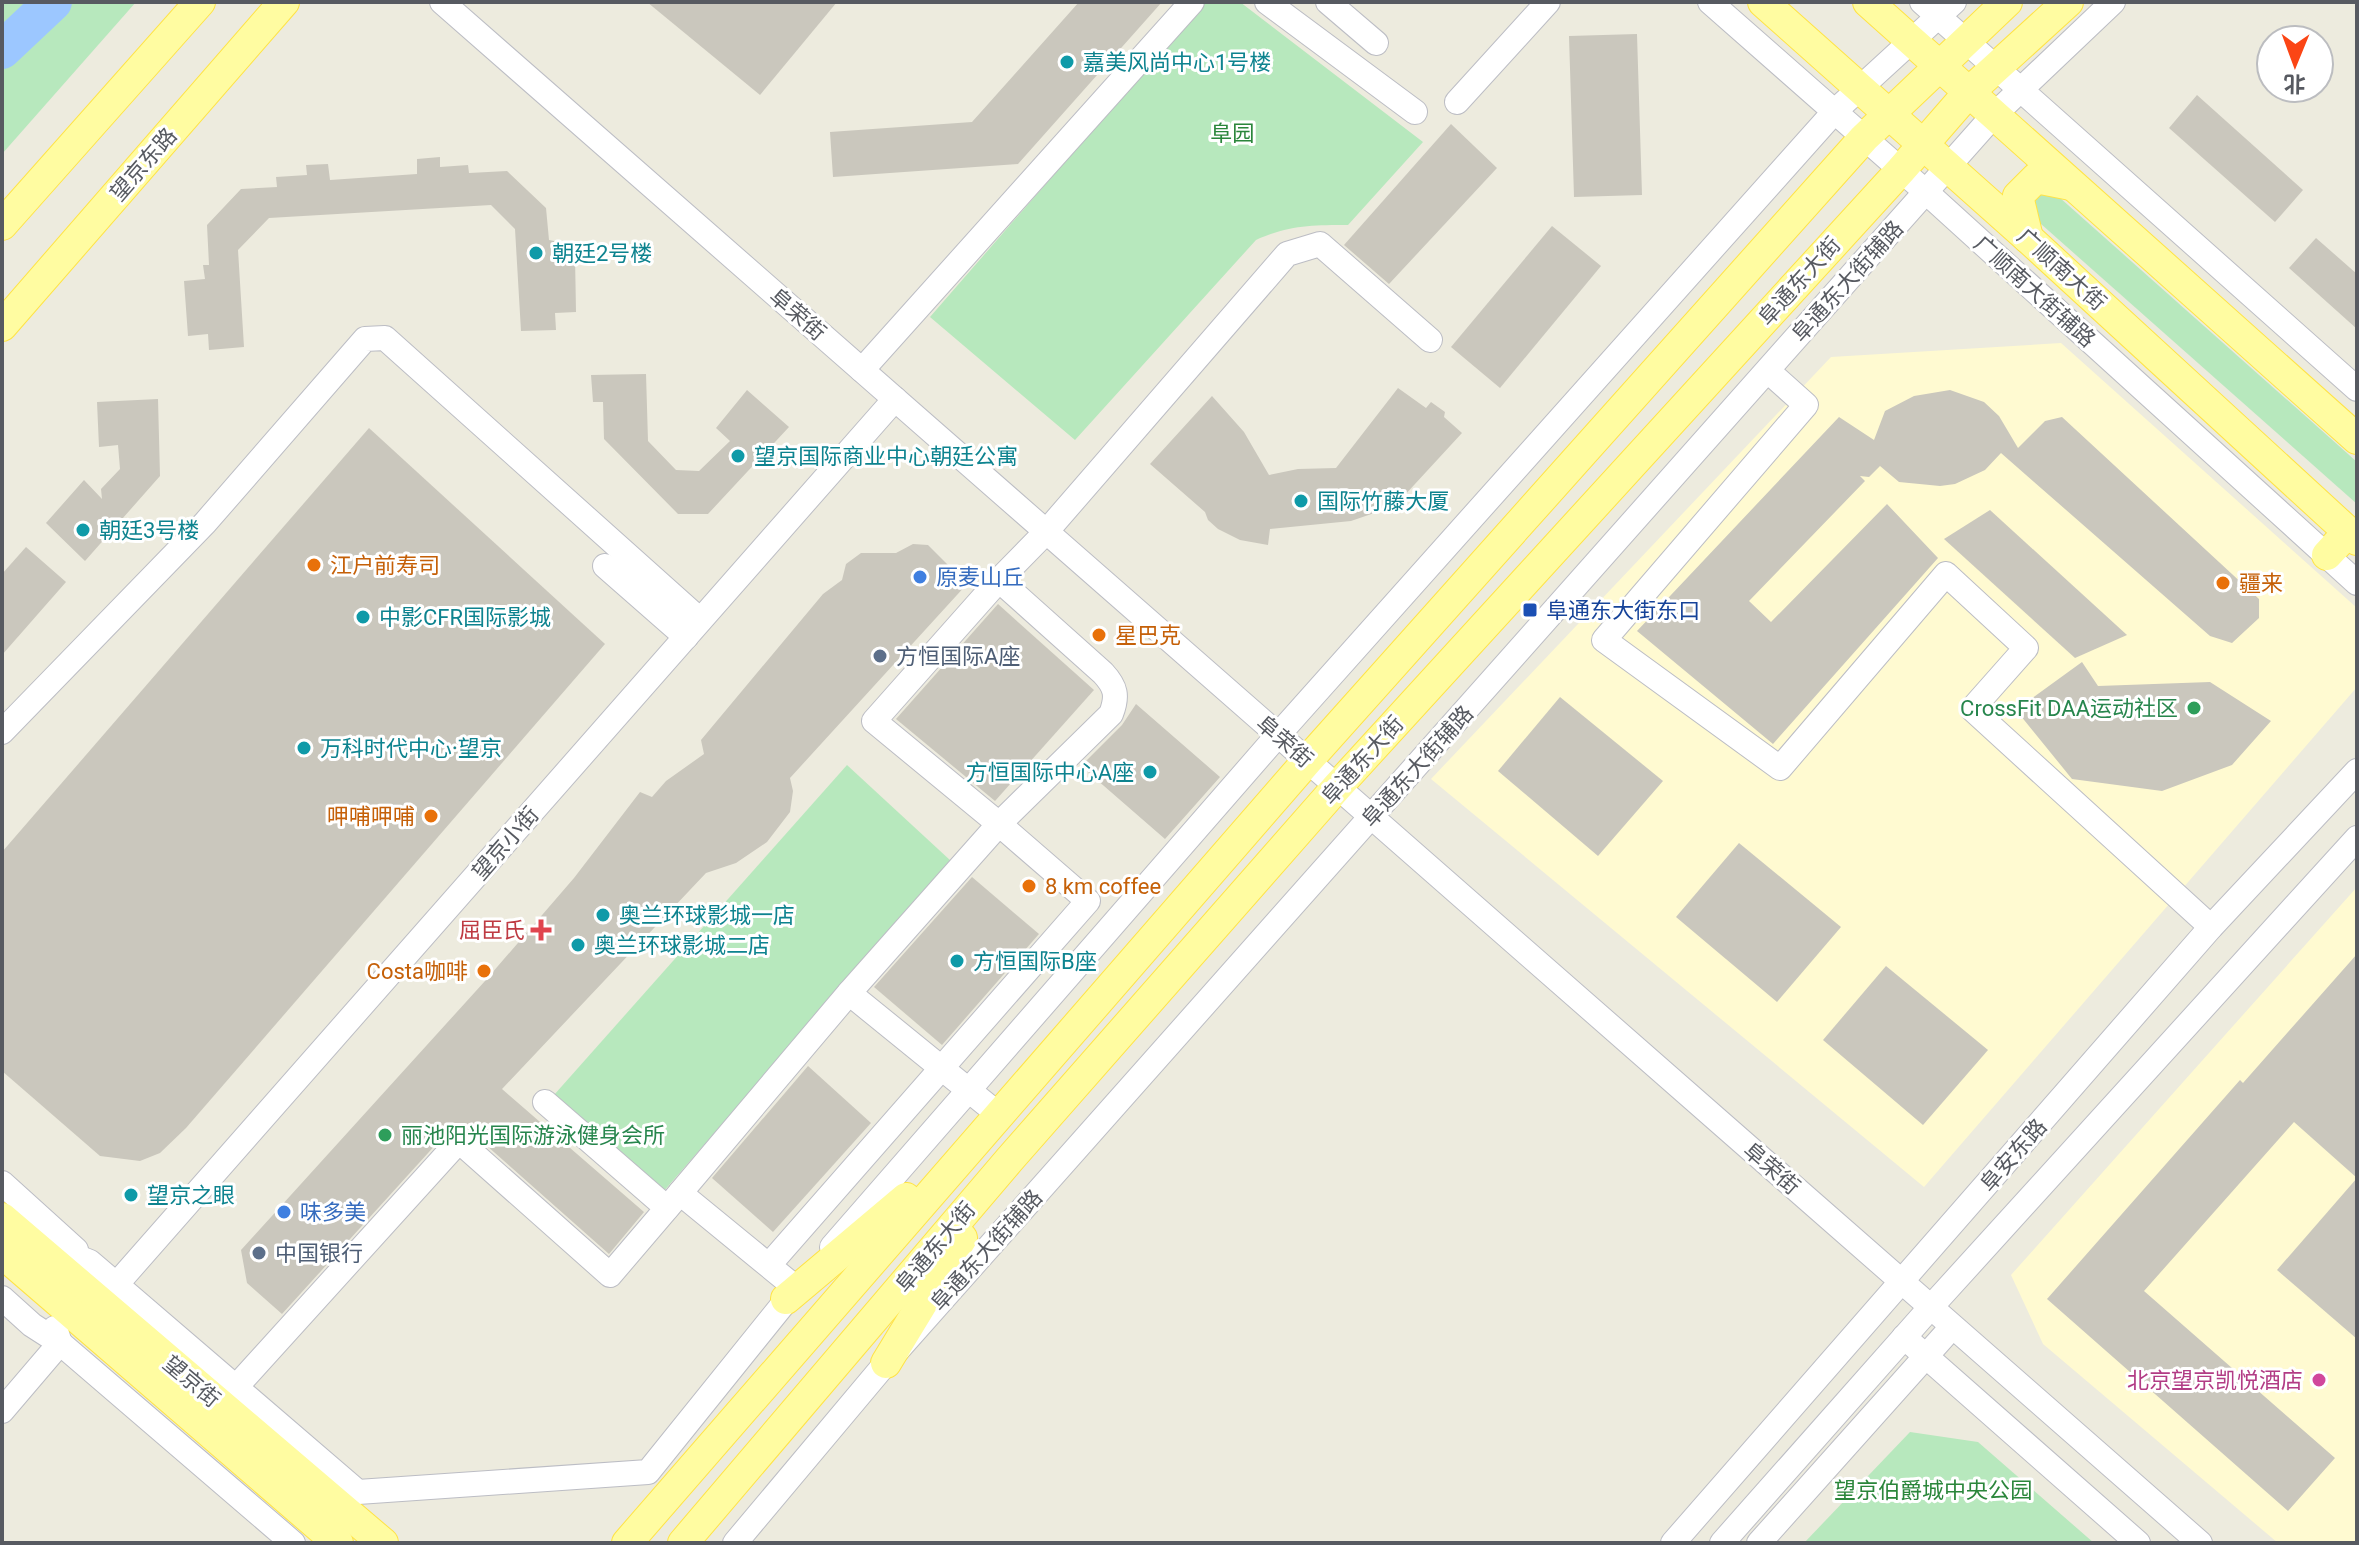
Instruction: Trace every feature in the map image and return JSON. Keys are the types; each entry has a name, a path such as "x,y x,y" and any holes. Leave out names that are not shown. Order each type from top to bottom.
{"main road":[{"path":"2,225 200,2"},
{"name":"望京东路","path":"2,326 284,2"},
{"name":"广顺南大街","path":"1763,2 2028,238 2353,536"},
{"path":"1868,2 2357,439"},
{"name":"阜通东大街","path":"627,1543 1308,760 1864,138 1937,65 2007,2"},
{"name":"阜通东大街","path":"683,1543 1010,1159 1337,787 1968,93 2068,2"},
{"path":"2028,238 2018,196 2036,178 2071,185"},
{"path":"2327,555 2353,536"},
{"path":"791,1294 977,1137"},
{"path":"886,1363 1010,1159"},
{"path":"8,1235 41,1288 338,1543"},
{"name":"望京街","path":"8,1235 383,1543"}],"street":[{"name":"阜荣街","path":"442,2 2200,1543"},
{"path":"862,370 1192,2"},
{"path":"1267,2 1415,112"},
{"path":"1328,2 1376,43"},
{"path":"1457,102 1548,2"},
{"name":"广顺南大街辅路","path":"1710,2 1926,192 2357,583"},
{"name":"阜通东大街辅路","path":"735,1543 886,1363 1993,116 2113,2"},
{"path":"2,1183 115,1286 358,1492 648,1472 791,1294 1278,735 1835,111 1910,40 1938,7 1964,41 2357,389"},
{"path":"769,1265 1088,901 874,721 999,580 1046,532 1287,254 1320,244 1430,340"},
{"path":"2,732 205,523 365,339 385,338 687,636"},
{"path":"1768,371 1806,405 1604,640 1780,768 1946,574 2026,648 1972,709 2211,927"},
{"name":"望京小街","path":"115,1286 895,399"},
{"path":"605,566 687,636"},
{"path":"235,1388 459,1141 610,1275 849,993 999,824 1111,714 1116,700 1114,684 999,580"},
{"name":"阜安东路","path":"1673,1543 2211,927 2357,771"},
{"name":"阜安东路","path":"1722,1543 1930,1308 2357,838"},
{"path":"849,993 998,1114"},
{"path":"545,1102 673,1200 769,1265 791,1294"},
{"path":"8,1235 90,1262"},
{"path":"41,1288 60,1343"},
{"path":"2,1298 32,1325 60,1343 293,1543"},
{"path":"1759,1543 1952,1327"},
{"path":"1904,1337 2138,1543"},
{"path":"2,1411 60,1343"}],"shaded area":[{"path":"2061,343 2357,608 2357,687 1924,1187 1431,779 1831,357"},
{"path":"2357,887 2357,1543 2278,1543 2043,1344 2011,1275"}],"green space":[{"path":"2,2 136,2 2,154"},
{"name":"阜园","path":"1204,2 1240,2 1423,142 1348,225 1301,227 1256,240 1075,440 930,317"},
{"path":"2050,189 2357,462 2357,504 2032,216 2030,200"},
{"path":"847,765 951,861 663,1192 554,1095"},
{"name":"望京伯爵城中央公园","path":"1910,1432 1978,1442 2094,1543 1804,1543"}],"building":[{"path":"647,2 837,2 760,95"},
{"name":"嘉美风尚中心1号楼","path":"1079,2 1162,2 1018,164 833,177 830,132 972,122"},
{"path":"1637,34 1642,195 1574,197 1569,36"},
{"path":"2197,95 2303,190 2275,222 2169,128"},
{"path":"1451,124 1497,168 1389,284 1344,245"},
{"name":"朝廷2号楼","path":"440,157 440,167 468,165 469,173 507,171 546,208 549,240 554,241 555,259 575,256 576,312 555,313 556,330 521,331 515,229 491,205 269,218 238,250 244,347 209,350 208,334 188,336 184,281 205,279 203,265 209,265 207,225 241,189 277,187 276,177 307,175 306,165 328,164 330,180 417,174 417,159"},
{"path":"1552,226 1601,266 1500,388 1451,347"},
{"path":"2316,238 2357,274 2357,329 2289,268"},
{"name":"望京国际商业中心朝廷公寓","path":"646,374 648,441 676,470 699,471 730,441 716,428 747,390 789,427 708,514 678,514 604,439 603,402 593,402 591,375"},
{"path":"1398,388 1426,408 1431,402 1445,412 1444,417 1462,433 1403,497 1386,509 1351,521 1270,529 1268,545 1240,540 1218,529 1208,520 1205,512 1150,464 1212,396 1244,432 1269,475 1298,469 1336,468"},
{"path":"1950,390 1984,402 1999,416 2018,448 2045,421 2062,417 2259,599 2259,618 2232,643 2210,636 2001,453 1985,470 1955,484 1940,486 1899,482 1880,466 1869,477 1860,476 1865,481 1749,601 1771,622 1887,504 1938,558 1773,744 1637,631 1839,417 1874,440 1885,411 1914,396"},
{"name":"朝廷3号楼","path":"158,399 160,476 85,561 46,523 84,480 102,499 101,489 120,469 118,445 99,447 97,402"},
{"name":"万科时代中心·望京","path":"369,428 605,644 186,1128 160,1153 140,1161 100,1156 2,1071 2,852"},
{"path":"1990,510 2127,635 2075,658 1944,539"},
{"path":"913,544 928,545 967,584 790,778 793,791 790,812 767,842 736,863 706,873 502,1089 644,1212 609,1254 469,1130 455,1127 448,1131 282,1314 247,1283 241,1250 485,981 574,878 640,792 652,797 666,781 704,754 701,740 823,594 842,580 846,564 861,553 896,553"},
{"path":"26,547 66,582 2,655 2,574"},
{"path":"998,604 1094,690 995,801 896,719"},
{"path":"2082,662 2098,686 2210,682 2271,721 2232,765 2162,791 2072,779 2016,710"},
{"path":"1560,697 1663,781 1598,856 1498,771"},
{"name":"方恒国际中心A座","path":"1136,704 1220,777 1165,839 1081,766 1122,725"},
{"path":"1739,843 1841,927 1777,1002 1676,917"},
{"name":"方恒国际B座","path":"972,877 1039,934 942,1045 874,987"},
{"path":"2357,954 2357,1178 2294,1122 2144,1291 2335,1458 2288,1511 2047,1299 2240,1080 2243,1083"},
{"path":"1886,966 1988,1050 1923,1125 1823,1040"},
{"path":"808,1066 871,1123 773,1232 712,1178"},
{"path":"2357,1178 2357,1339 2277,1270"}],"waterway":[{"path":"2,50 53,2"}],"place":[{"name":"嘉美风尚中心1号楼","path":"1067,62"},
{"name":"朝廷2号楼","path":"536,253"},
{"name":"望京国际商业中心朝廷公寓","path":"738,456"},
{"name":"国际竹藤大厦","path":"1301,501"},
{"name":"朝廷3号楼","path":"83,530"},
{"name":"江户前寿司","path":"314,565"},
{"name":"原麦山丘","path":"920,577"},
{"name":"疆来","path":"2223,583"},
{"name":"阜通东大街东口","path":"1530,610"},
{"name":"中影CFR国际影城","path":"363,617"},
{"name":"星巴克","path":"1099,635"},
{"name":"方恒国际A座","path":"880,656"},
{"name":"CrossFit DAA运动社区","path":"2194,708"},
{"name":"万科时代中心·望京","path":"304,748"},
{"name":"方恒国际中心A座","path":"1150,772"},
{"name":"呷哺呷哺","path":"431,816"},
{"name":"8 km coffee","path":"1029,886"},
{"name":"奥兰环球影城一店","path":"603,915"},
{"name":"屈臣氏","path":"541,930"},
{"name":"奥兰环球影城二店","path":"578,945"},
{"name":"方恒国际B座","path":"957,961"},
{"name":"Costa咖啡","path":"484,971"},
{"name":"丽池阳光国际游泳健身会所","path":"385,1135"},
{"name":"望京之眼","path":"131,1195"},
{"name":"味多美","path":"284,1212"},
{"name":"中国银行","path":"259,1253"},
{"name":"北京望京凯悦酒店","path":"2319,1380"}]}
